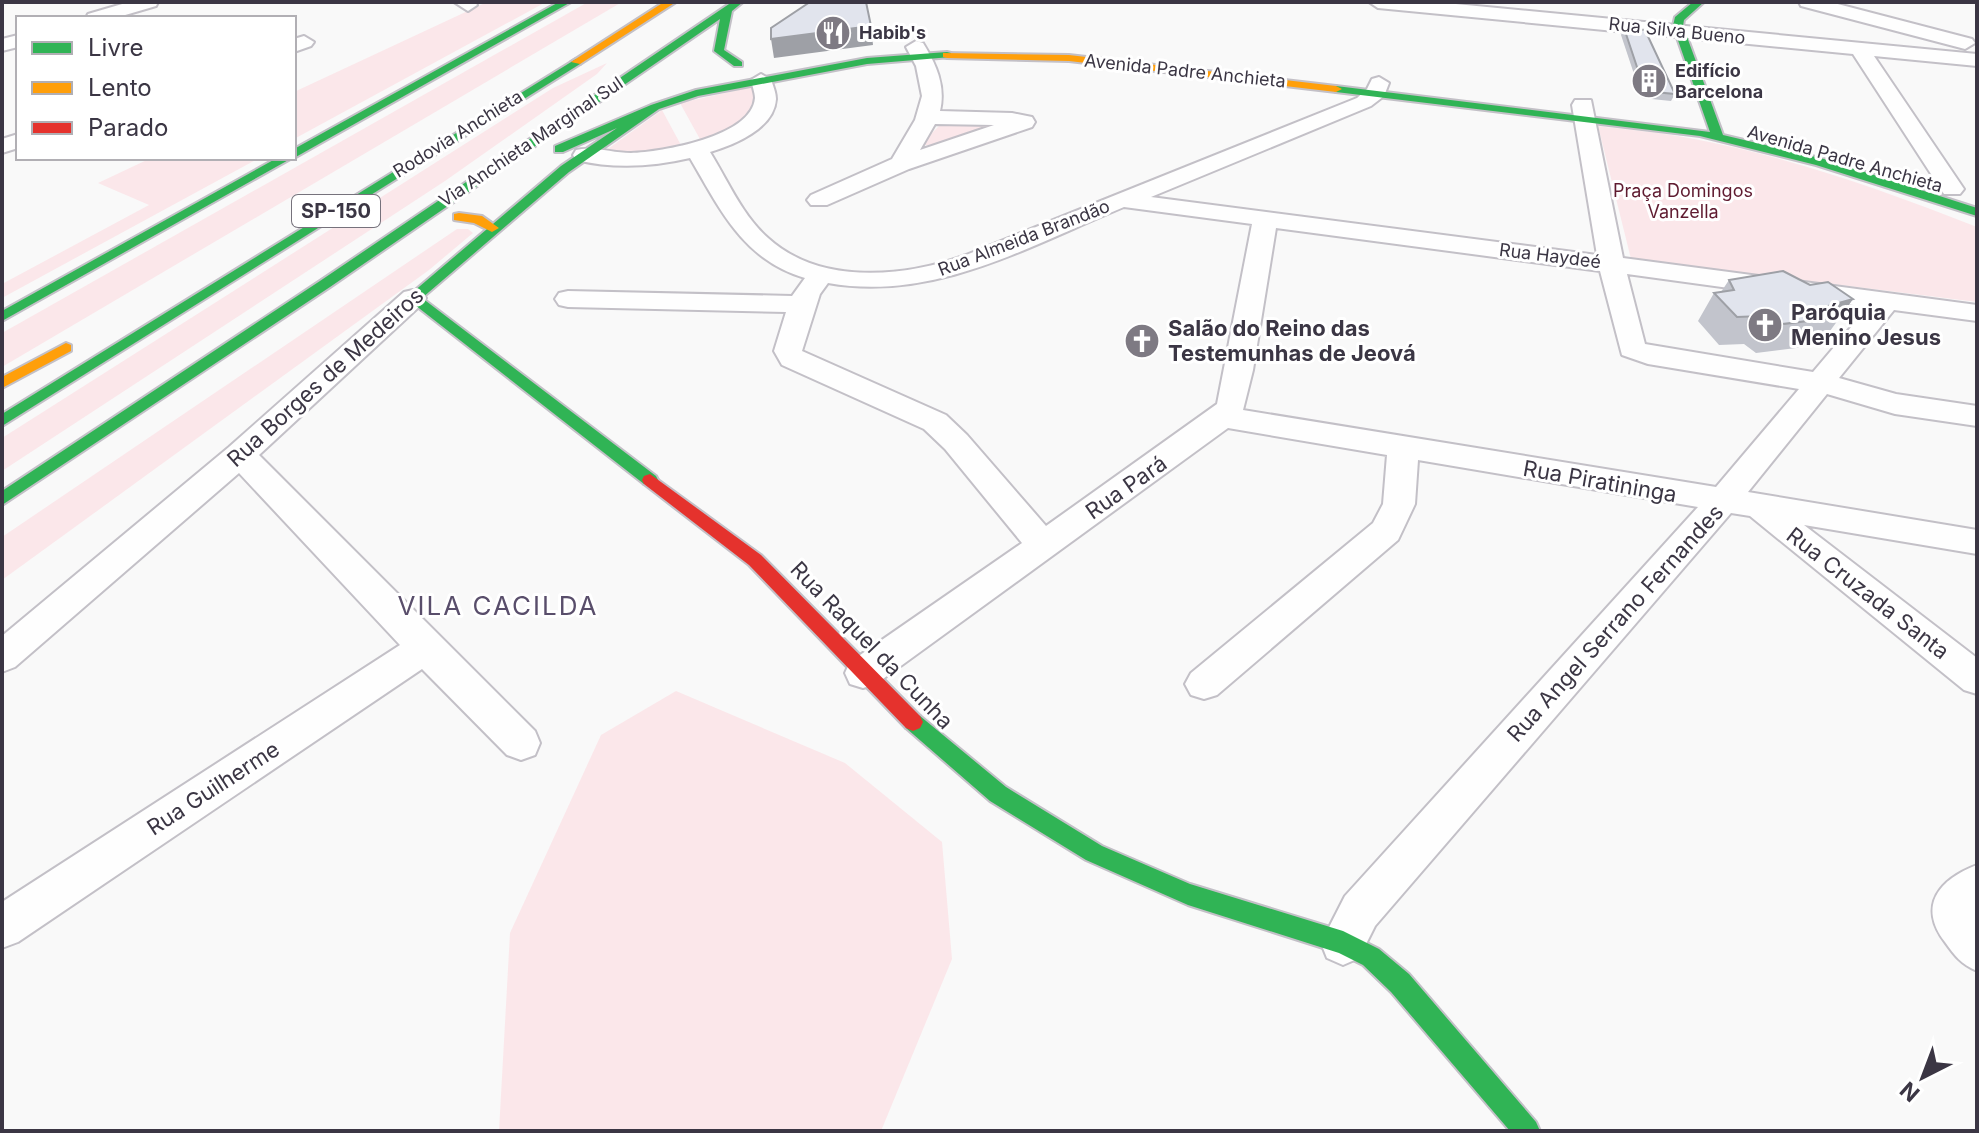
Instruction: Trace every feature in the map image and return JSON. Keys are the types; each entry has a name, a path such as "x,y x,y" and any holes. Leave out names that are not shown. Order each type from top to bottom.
{"main road":[{"path":"296,153 566,2"},
{"name":"Rodovia Anchieta","path":"357,177 644,2"},
{"name":"Rodovia Anchieta","path":"2,421 671,2"},
{"path":"553,126 690,2"},
{"path":"1699,2 1679,19 1679,31 1714,128"},
{"path":"685,96 735,74 740,68 719,51 732,6"},
{"name":"Via Anchieta Marginal Sul","path":"2,499 325,284 732,6"},
{"name":"Avenida Padre Anchieta","path":"738,64 760,67 918,51 1069,58 1378,87 1714,128 1871,164 1977,198"},
{"name":"Avenida Padre Anchieta","path":"655,107 685,96 918,51"},
{"path":"761,80 766,74 801,62"},
{"path":"549,155 599,129 655,107"},
{"name":"Rua Borges de Medeiros","path":"413,298 492,228 584,155 655,107"},
{"name":"Avenida Padre Anchieta","path":"1714,128 1977,212"},
{"path":"29,302 282,160"},
{"path":"359,261 459,217 485,199"},
{"path":"459,217 477,219 492,228"},
{"name":"Rua Raquel da Cunha","path":"413,298 755,560 927,738 998,794 1094,853 1188,894 1343,943 1386,968 1527,1131"},
{"path":"2,383 87,339 2,395"}],"street":[{"path":"102,16 149,2"},
{"name":"Rua Silva Bueno","path":"1378,2 1977,60"},
{"path":"1578,2 1585,21"},
{"path":"1808,2 1977,46"},
{"path":"1860,50 1952,189"},
{"path":"901,164 930,117 931,88 918,51"},
{"path":"584,155 649,159 697,150 737,133 755,118 766,96 761,80"},
{"name":"Rua Almeida Brandão","path":"697,150 738,217 759,244 791,263 822,274 878,280 934,273 1364,102 1378,87"},
{"path":"1584,111 1611,264 1631,346 1636,352 1822,383 1895,404 1977,416"},
{"path":"819,200 901,164 1024,122 1009,118 930,117"},
{"name":"Rua Haydeé","path":"1123,200 1977,313"},
{"path":"1223,417 1231,406 1239,370 1265,221"},
{"path":"822,274 811,286 802,304 789,342 788,351 792,359 935,422 956,442 1043,545"},
{"name":"Rua Borges de Medeiros","path":"2,657 240,455 413,298"},
{"path":"568,299 802,304"},
{"name":"Rua Angel Serrano Fernandes","path":"1343,943 1360,911 1722,502 1887,301"},
{"path":"2,315 29,302"},
{"name":"Rua Piratininga","path":"1223,417 1977,542"},
{"name":"Rua Pará","path":"863,673 1223,417"},
{"path":"1204,684 1386,531 1399,504 1403,447"},
{"path":"240,455 521,743"},
{"name":"Rua Cruzada Santa","path":"1760,508 1977,679"},
{"name":"Rua Guilherme","path":"2,927 425,648"},
{"path":"1977,885 1954,905 1955,920 1977,949"}],"green space":[{"path":"487,2 546,2 296,138 296,91"},
{"path":"588,2 622,2 2,367 2,333"},
{"path":"607,63 597,74 445,181 2,471 2,438 553,88"},
{"path":"752,87 753,98 746,115 729,128 701,141 680,103"},
{"path":"662,110 682,147 639,153 605,151"},
{"path":"945,120 999,125 952,142 919,146"},
{"name":"Praça Domingos Vanzella","path":"1598,126 1678,136 1763,154 1871,187 1977,227 1977,302 1631,259"},
{"path":"147,160 255,160 2,298 2,284 149,205 98,183"},
{"path":"457,229 468,229 473,233 429,270 2,580 2,537"},
{"path":"676,691 845,763 942,842 952,959 881,1131 499,1131 510,933 601,735"}],"building":[{"path":"810,2 866,2 871,26 771,39 771,28"},
{"path":"1624,28 1645,30 1675,94 1645,91"},
{"path":"1783,271 1810,285 1828,282 1853,299 1828,306 1840,317 1775,325 1762,316 1737,317 1714,293 1734,290 1729,280"}],"traffic: fast":[{"path":"296,153 566,2"},
{"path":"2,499 325,284 738,2"},
{"path":"1699,2 1679,19 1678,26 1717,135"},
{"path":"727,10 719,51 738,64"},
{"path":"650,480 413,298 565,169 655,107 696,93 867,61 947,55"},
{"path":"2,421 576,62"},
{"path":"1336,89 1700,133 1820,162 1977,212"},
{"path":"559,149 655,107"},
{"path":"2,317 282,160"},
{"path":"913,722 998,794 1094,853 1188,894 1343,943 1371,957 1400,983 1527,1131"}],"traffic: slow":[{"path":"576,62 671,2"},
{"path":"947,55 1069,58 1336,89"},
{"path":"459,217 477,219 492,228"},
{"path":"2,383 66,348"}],"traffic: jam":[{"path":"650,480 755,560 913,722"}],"place":[{"name":"Habib's","path":"833,33"},
{"name":"Edifício Barcelona","path":"1649,81"},
{"name":"Paróquia Menino Jesus","path":"1765,325"},
{"name":"Salão do Reino das Testemunhas de Jeová","path":"1142,341"}],"district":[{"name":"VILA CACILDA","path":"498,606"}]}
